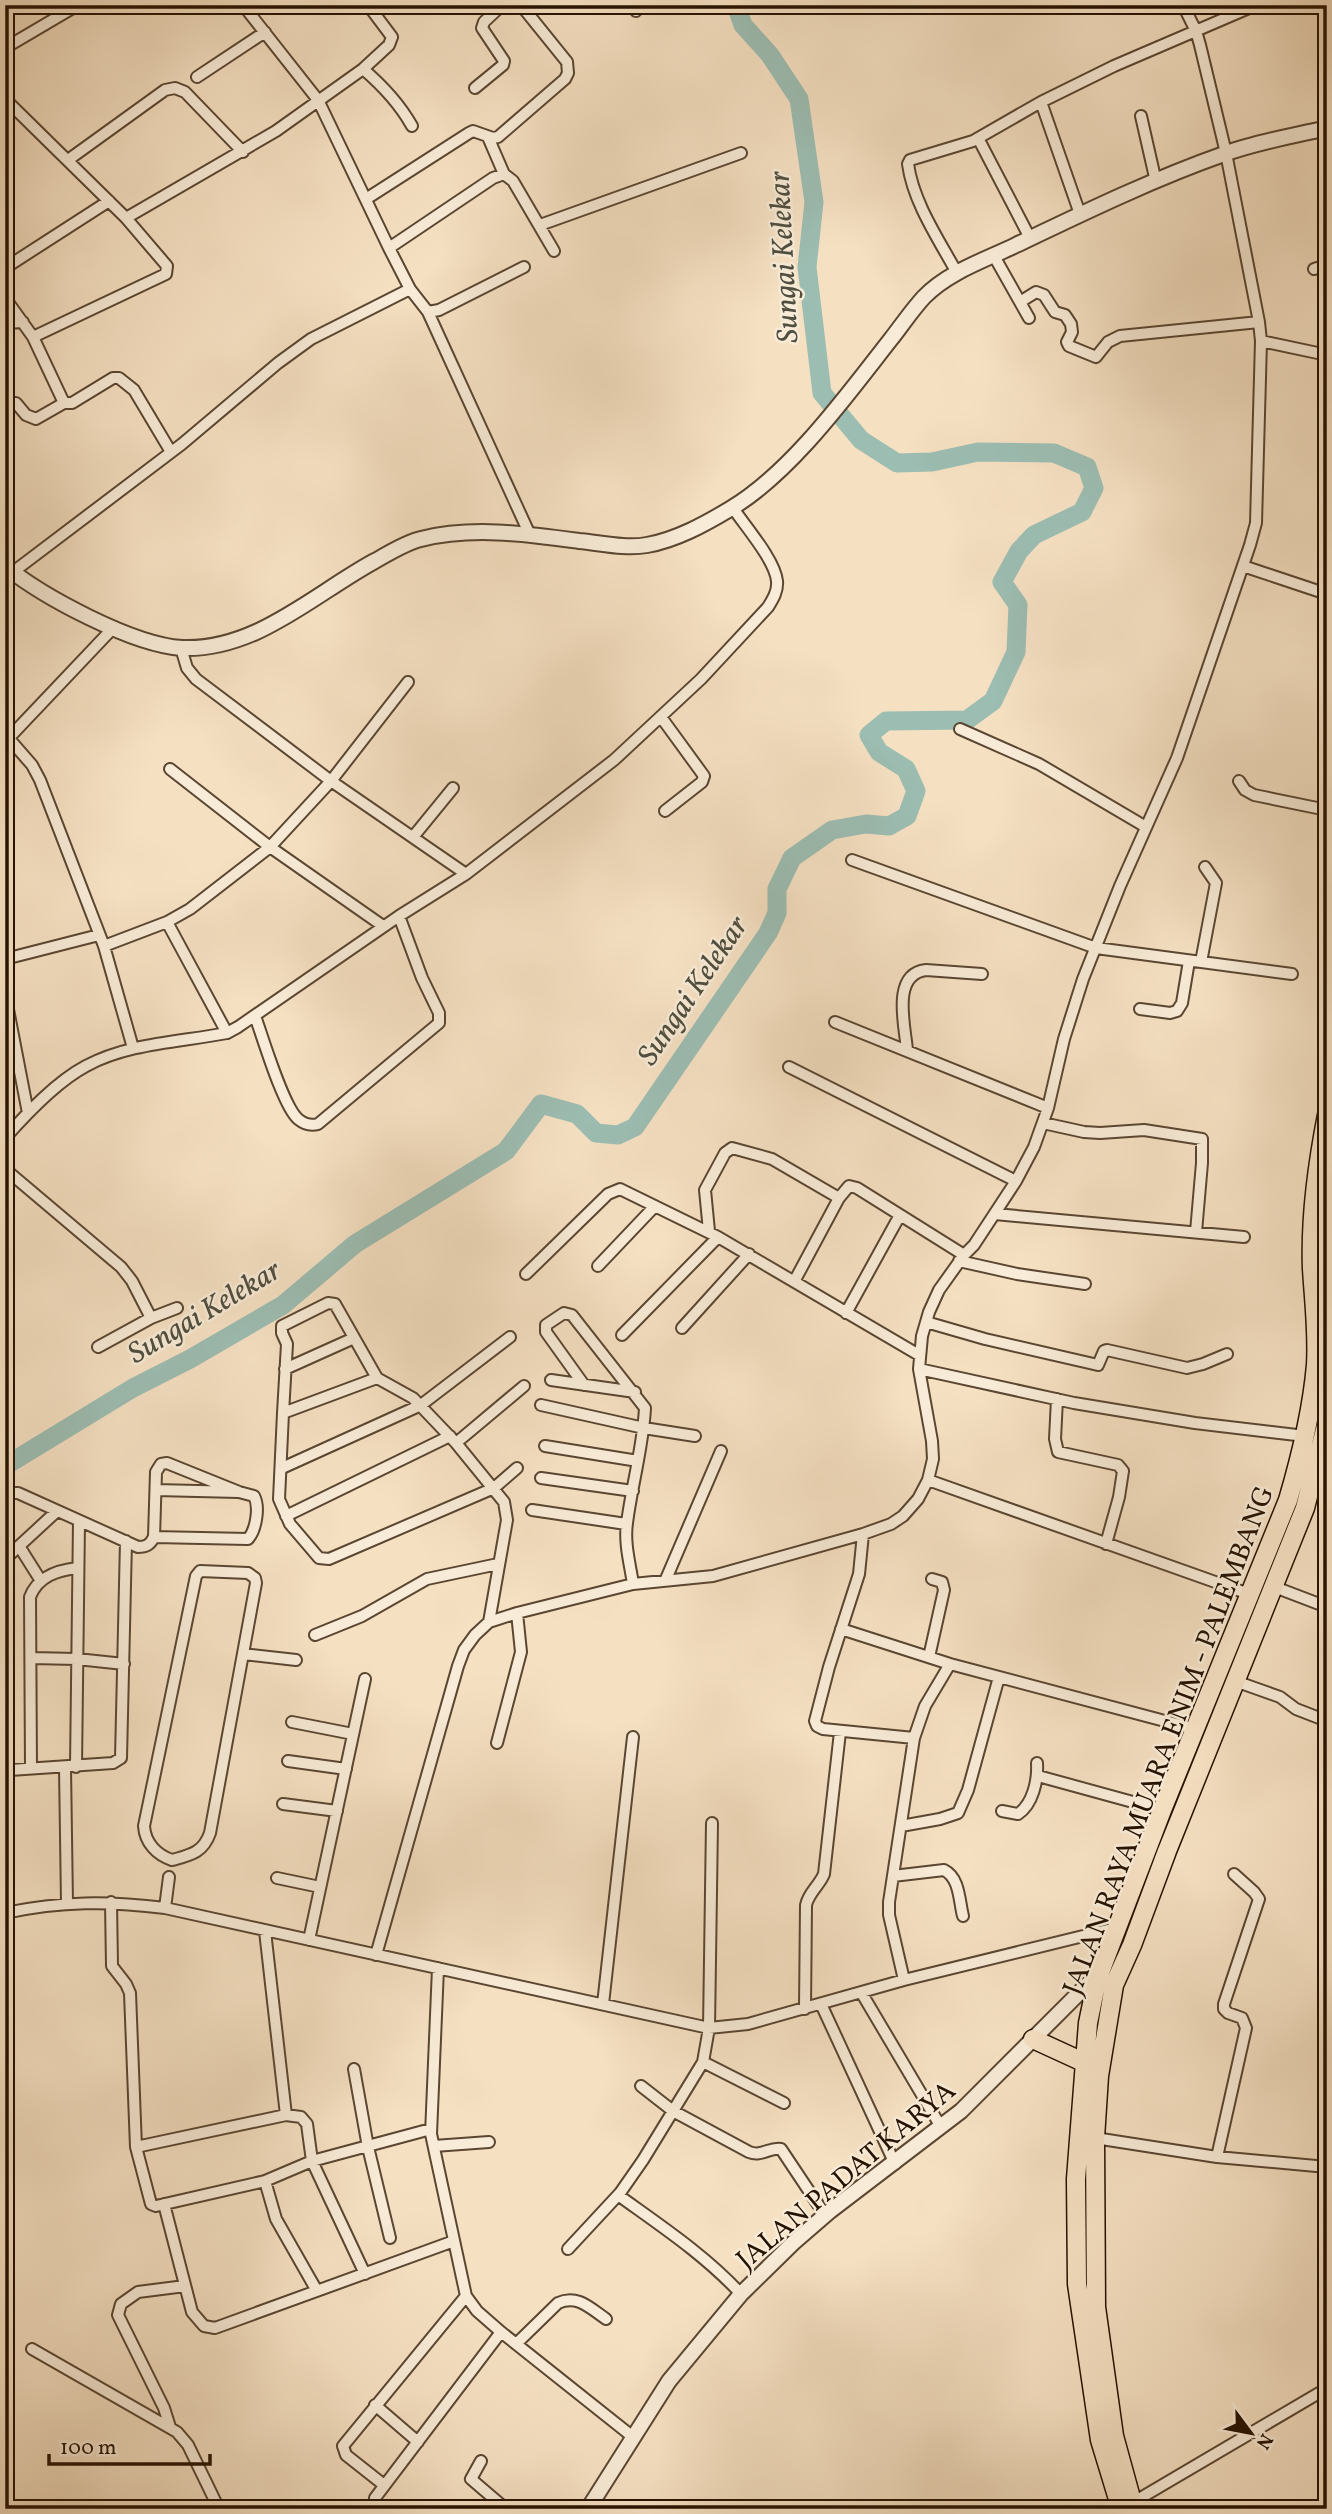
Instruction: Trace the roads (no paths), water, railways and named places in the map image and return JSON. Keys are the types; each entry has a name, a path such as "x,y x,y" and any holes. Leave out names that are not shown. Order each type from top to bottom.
{"main road":[{"name":"JALAN RAYA MUARA ENIM - PALEMBANG","path":"1129,2507 1100,2440 1093,2400 1077,2284 1076,2179 1105,1982 1118,1927 1288,1500 1305,1436 1316,1362 1312,1267 1313,1193 1327,1115"},
{"name":"JALAN RAYA MUARA ENIM - PALEMBANG","path":"1105,1982 1139,1927 1175,1830 1305,1508 1327,1422"},
{"path":"1160,1816 1175,1830"},
{"path":"1033,2039 1093,2066"},
{"name":"JALAN RAYA MUARA ENIM - PALEMBANG","path":"1093,2066 1096,2307 1114,2436 1129,2507"}],"street":[{"path":"5,48 78,5"},
{"path":"243,5 318,100 410,289 428,312 530,535"},
{"path":"126,218 243,152 363,69 389,45 392,37 369,5"},
{"path":"475,88 503,65 504,61 482,28 484,22 502,5"},
{"path":"366,199 469,132 498,137 565,79 568,73 567,62 521,5"},
{"path":"376,1955 458,1666 464,1650 489,1622 634,1584 713,1576 863,1534 891,1524 903,1516 918,1499 928,1480 933,1459 932,1441 919,1369 926,1322 939,1290 995,1214 1034,1146 1048,1108 1064,1039 1083,979 1177,758 1256,523 1261,341 1259,322 1226,153 1196,31 1183,5"},
{"path":"957,273 927,218 909,174 908,164 918,156 964,145 1114,66 1256,5"},
{"path":"197,76 265,33"},
{"path":"363,69 383,86 403,110 412,126"},
{"path":"68,160 165,90 175,88 185,92 243,152"},
{"path":"5,99 126,218 167,266 166,274 33,337"},
{"path":"1041,103 1080,214"},
{"path":"1141,116 1156,182"},
{"path":"410,289 311,339 171,452 9,569 57,599 114,627 159,644 181,648 216,646 269,626 380,558 418,540 482,532 624,546 647,545 696,528 733,508 786,463 830,416 924,296 957,273 1080,214 1226,153 1327,128"},
{"path":"488,137 504,174 513,181 554,251"},
{"path":"978,138 1030,238"},
{"path":"540,225 741,153"},
{"path":"389,248 504,174"},
{"path":"5,268 109,201"},
{"path":"994,256 1029,318"},
{"path":"1314,269 1327,265"},
{"path":"428,312 439,310 524,267"},
{"path":"1020,302 1036,292 1044,295 1055,312 1065,315 1071,324 1072,332 1067,342 1069,346 1096,357 1108,342 1120,336 1259,322"},
{"path":"5,298 33,337 64,403"},
{"path":"5,323 23,322"},
{"path":"1261,341 1327,355"},
{"path":"5,402 16,403 26,415 36,419 64,403 72,403 113,378 119,378 134,390 171,452"},
{"path":"5,1138 28,1113 85,1066 133,1048 228,1033 383,926 466,874 614,760 711,668 776,595 774,567 733,508"},
{"path":"1243,566 1327,594"},
{"path":"114,627 7,738 32,765 40,780 104,946 133,1048"},
{"path":"181,648 187,668 196,679 331,781 466,874"},
{"path":"104,946 167,922 190,909 270,847 331,781 408,682"},
{"path":"661,717 704,776 702,782 665,811"},
{"path":"960,729 1039,764 1146,827"},
{"path":"170,769 270,847 383,926"},
{"path":"1239,781 1245,790 1254,795 1327,810"},
{"path":"412,837 453,788"},
{"path":"852,860 1096,948 1292,974"},
{"path":"1140,1009 1170,1013 1177,1011 1182,1003 1216,883 1205,867"},
{"path":"255,1016 295,1116 306,1124 318,1124 439,1023 439,1013 398,916"},
{"path":"167,922 228,1033"},
{"path":"5,958 99,935"},
{"path":"907,1051 903,993 907,979 926,970 982,974"},
{"path":"6,999 28,1113"},
{"path":"835,1022 1048,1108"},
{"path":"789,1067 1016,1181"},
{"path":"1042,1123 1084,1132 1144,1130 1202,1139 1196,1232"},
{"path":"714,1234 705,1190 725,1153 732,1148 772,1159 839,1198"},
{"path":"5,1169 121,1267 132,1281 151,1318"},
{"path":"795,1280 839,1198 845,1189 853,1186 900,1214 961,1258 1017,1274 1085,1284"},
{"path":"526,1275 614,1191 625,1191 714,1234 919,1355"},
{"path":"598,1266 655,1206"},
{"path":"846,1312 900,1214"},
{"path":"995,1214 1244,1237"},
{"path":"622,1335 714,1234"},
{"path":"682,1328 749,1254"},
{"path":"489,1622 507,1520 504,1502 494,1489 453,1440 421,1405 377,1378 335,1304 328,1303 282,1326 287,1344 279,1499 290,1524 315,1555 324,1559 494,1489 517,1468"},
{"path":"97,1347 151,1318 177,1308"},
{"path":"584,1385 546,1332 546,1325 564,1313 572,1315 645,1408 644,1428 626,1524 634,1584"},
{"path":"926,1322 1098,1366 1107,1350 1187,1368 1227,1354"},
{"path":"282,1468 421,1405 510,1337"},
{"path":"285,1369 354,1338"},
{"path":"919,1369 1057,1399 1195,1423 1305,1436"},
{"path":"283,1413 377,1378"},
{"path":"551,1380 635,1392"},
{"path":"286,1516 453,1440 524,1386"},
{"path":"1057,1399 1055,1439 1058,1452 1118,1465 1123,1471 1107,1544"},
{"path":"541,1405 644,1428 695,1436"},
{"path":"545,1446 638,1461"},
{"path":"666,1579 721,1451"},
{"path":"5,1493 18,1493 138,1547 145,1547 154,1537 158,1467 161,1464 254,1496 258,1503 253,1532 248,1539 154,1537"},
{"path":"541,1478 633,1492"},
{"path":"928,1480 1249,1594"},
{"path":"156,1490 239,1492"},
{"path":"532,1510 626,1524"},
{"path":"5,1559 57,1511"},
{"path":"67,1903 77,1659 79,1521"},
{"path":"863,1534 859,1574 815,1721 817,1726 823,1729 840,1732 915,1738"},
{"path":"9,1770 113,1763 121,1759 126,1541"},
{"path":"19,1546 41,1581"},
{"path":"315,1635 362,1616 426,1578 498,1564"},
{"path":"31,1768 30,1597 41,1581 56,1571 78,1568"},
{"path":"165,1908 170,1868 147,1840 144,1826 198,1572 248,1573 255,1578 207,1840 203,1848 170,1868"},
{"path":"929,1657 944,1590 942,1582 932,1579"},
{"path":"1272,1586 1327,1607"},
{"path":"497,1743 521,1652 517,1613"},
{"path":"841,1629 950,1664 1195,1729"},
{"path":"243,1654 296,1660"},
{"path":"31,1658 124,1664"},
{"path":"904,1980 888,1908 915,1738 925,1706 950,1664"},
{"path":"901,1826 958,1813 968,1790 999,1677"},
{"path":"309,1940 365,1679"},
{"path":"1235,1681 1280,1697 1296,1709 1327,1721"},
{"path":"292,1722 353,1734"},
{"path":"805,2009 806,1905 811,1892 824,1874 840,1732"},
{"path":"603,2004 633,1737"},
{"path":"288,1761 346,1769"},
{"path":"1002,1811 1018,1814 1027,1807 1038,1776 1037,1763"},
{"path":"1038,1776 1160,1816"},
{"path":"283,1804 337,1811"},
{"path":"568,2249 618,2195 703,2062 709,2028 712,1823"},
{"path":"893,1876 944,1870 951,1873 955,1879 963,1916"},
{"path":"1217,2157 1246,2028 1242,2018 1228,2013 1224,2004 1259,1899 1234,1874"},
{"path":"277,1878 320,1887"},
{"path":"111,1902 112,1966 130,1993 136,2147 150,2202 156,2206 265,2181 312,2161 431,2129"},
{"path":"5,1913 67,1903 111,1902 165,1908 709,2028 748,2024 904,1980 1118,1927 1139,1927"},
{"path":"265,1931 286,2115"},
{"path":"438,1969 431,2129 466,2296 477,2311 501,2332 633,2437"},
{"name":"JALAN PADAT KARYA","path":"588,2509 669,2381 741,2294 825,2216 941,2127 989,2084 1088,1984 1105,1982"},
{"path":"861,1992 941,2127"},
{"path":"821,2004 895,2164"},
{"path":"703,2062 784,2103"},
{"path":"354,2069 368,2147 390,2238"},
{"path":"641,2086 673,2111 755,2154 781,2148 825,2216"},
{"path":"136,2147 286,2115 301,2118 307,2124 312,2161 365,2274"},
{"path":"1095,2138 1217,2157 1327,2167"},
{"path":"434,2146 489,2142"},
{"path":"265,2181 276,2219 317,2291"},
{"path":"618,2195 667,2229 724,2276 741,2294"},
{"path":"164,2204 192,2312 204,2326 215,2328 454,2241"},
{"path":"170,2427 164,2408 118,2315 121,2304 138,2292 186,2286"},
{"path":"384,2485 343,2451 346,2441 466,2296"},
{"path":"516,2343 558,2303 567,2299 576,2299 606,2319"},
{"path":"375,2498 501,2332"},
{"path":"32,2349 170,2427 188,2445 219,2509"},
{"path":"1129,2507 1319,2393"},
{"path":"375,2405 418,2442"},
{"path":"481,2461 471,2479 506,2509"}],"waterway":[{"name":"Sungai Kelekar","path":"5,1466 133,1388 190,1359 283,1305 355,1244 506,1151 541,1104 577,1114 596,1133 618,1135 635,1127 768,933 777,913 777,889 792,858 832,830 866,824 889,826 907,816 916,791 906,769 879,752 869,735 886,721 967,720 993,701 1016,652 1018,605 1002,582 1019,551 1034,535 1082,512 1094,488 1087,467 1054,453 978,452 932,462 897,463 861,440 822,393 807,267 814,202 799,99 770,55 743,25 736,5"}]}
